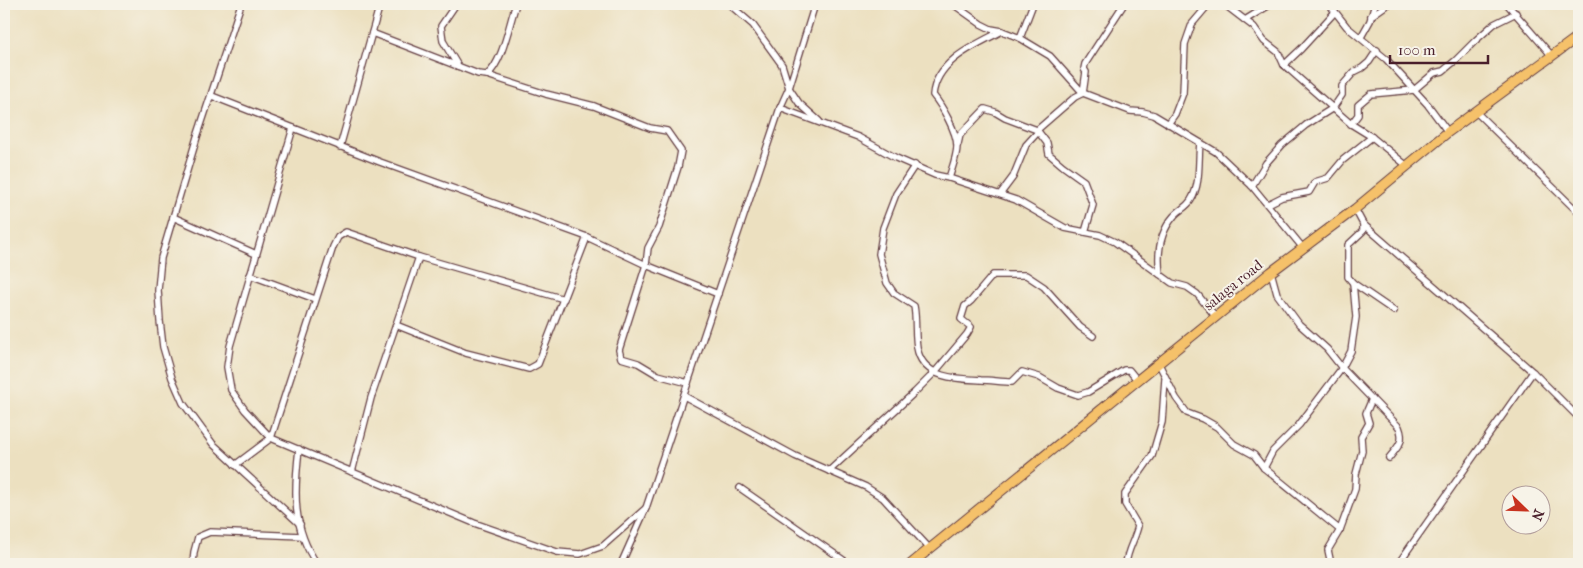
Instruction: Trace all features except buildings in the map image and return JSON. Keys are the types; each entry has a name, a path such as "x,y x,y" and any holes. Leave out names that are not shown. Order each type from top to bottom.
{"main road":[{"name":"salaga road","path":"911,564 1271,272 1355,209 1406,165 1475,111 1579,36"}],"street":[{"path":"241,4 197,137 161,258 158,290 163,347 172,378 183,403 213,444 300,524"},
{"path":"340,147 380,4"},
{"path":"456,4 442,26 443,41 458,66"},
{"path":"487,75 499,57 516,4"},
{"path":"730,4 753,25 782,65 789,88 799,103 821,123"},
{"path":"621,564 646,508 780,108 789,88 815,4"},
{"path":"953,4 981,24 1020,38 1050,56 1083,93 1130,111 1154,115 1216,152 1252,186 1302,248"},
{"path":"1020,38 1033,4"},
{"path":"1083,93 1086,72 1084,69 1085,64 1124,4"},
{"path":"1168,124 1184,94 1185,44 1192,24 1209,4"},
{"path":"1224,4 1254,27 1264,41 1278,52 1284,65 1351,124 1372,137 1406,165"},
{"path":"1245,20 1271,4"},
{"path":"1329,4 1347,27 1377,50 1414,90 1448,132"},
{"path":"1361,37 1375,4"},
{"path":"1371,16 1388,4"},
{"path":"1510,5 1552,56"},
{"path":"1284,65 1335,12"},
{"path":"1351,124 1358,115 1358,105 1371,94 1414,90 1434,73 1442,71 1456,60 1494,24 1516,13"},
{"path":"957,146 953,130 939,102 933,95 934,86 952,60 1002,31"},
{"path":"372,33 478,74 594,106 650,128 667,131 681,151 678,167 659,227 648,248 646,265 619,350 621,358 638,363 658,374 688,383"},
{"path":"1252,186 1266,163 1282,145 1306,125 1333,108 1342,95 1342,86 1354,72 1369,62 1377,50"},
{"path":"1001,194 1012,177 1026,145 1038,131 1075,97 1083,93"},
{"path":"212,96 340,147 586,237 646,265 718,294"},
{"path":"780,108 858,137 896,158 935,175 1001,194 1036,210 1065,228 1100,235 1115,242 1172,283 1187,287 1197,294 1216,316"},
{"path":"950,178 960,135 985,110 996,112 1005,118 1038,131 1047,142 1049,154 1084,181 1093,205 1085,232"},
{"path":"1475,111 1579,212"},
{"path":"293,128 230,346 227,367 232,390 245,410 271,438 474,523 557,552 580,554 603,546 646,508"},
{"path":"1268,204 1282,197 1309,192 1315,182 1328,178 1343,160 1372,137"},
{"path":"1160,274 1158,258 1164,231 1175,215 1191,202 1198,186 1200,143"},
{"path":"915,165 896,194 883,228 879,254 887,282 894,293 914,306 918,354 924,364 935,372 952,378 1012,382 1022,372 1039,377 1058,388 1078,395 1088,392 1124,370 1129,370 1138,381"},
{"path":"1355,209 1363,224 1533,372 1579,418"},
{"path":"173,217 256,254"},
{"path":"1363,224 1363,231 1348,245 1348,277 1353,284 1394,311"},
{"path":"235,465 271,438 338,236 346,232 419,257 564,299"},
{"path":"396,325 466,353 529,368 538,364 586,237"},
{"path":"352,472 371,398 419,257"},
{"path":"1271,272 1276,294 1299,324 1327,349 1342,368 1400,427 1402,442 1389,458"},
{"path":"250,275 316,299"},
{"path":"829,471 935,372 967,334 970,327 960,319 965,306 993,275 1026,275 1044,287 1080,327 1093,336"},
{"path":"1264,468 1273,451 1299,425 1342,368 1351,351 1356,317 1353,284"},
{"path":"1159,364 1176,398 1187,413 1203,419 1217,428 1234,444 1254,456 1264,468 1340,530"},
{"path":"1398,564 1533,372"},
{"path":"1126,564 1128,551 1136,538 1138,526 1125,504 1125,494 1152,456 1162,422 1166,377"},
{"path":"684,396 795,456 866,487 883,498 930,549"},
{"path":"1331,564 1328,550 1340,530 1355,489 1356,474 1362,451 1361,438 1369,423 1366,413 1372,399"},
{"path":"299,449 296,478 296,510 302,536 317,564"},
{"path":"740,488 848,564"},
{"path":"193,564 198,537 210,532 302,536"}]}
